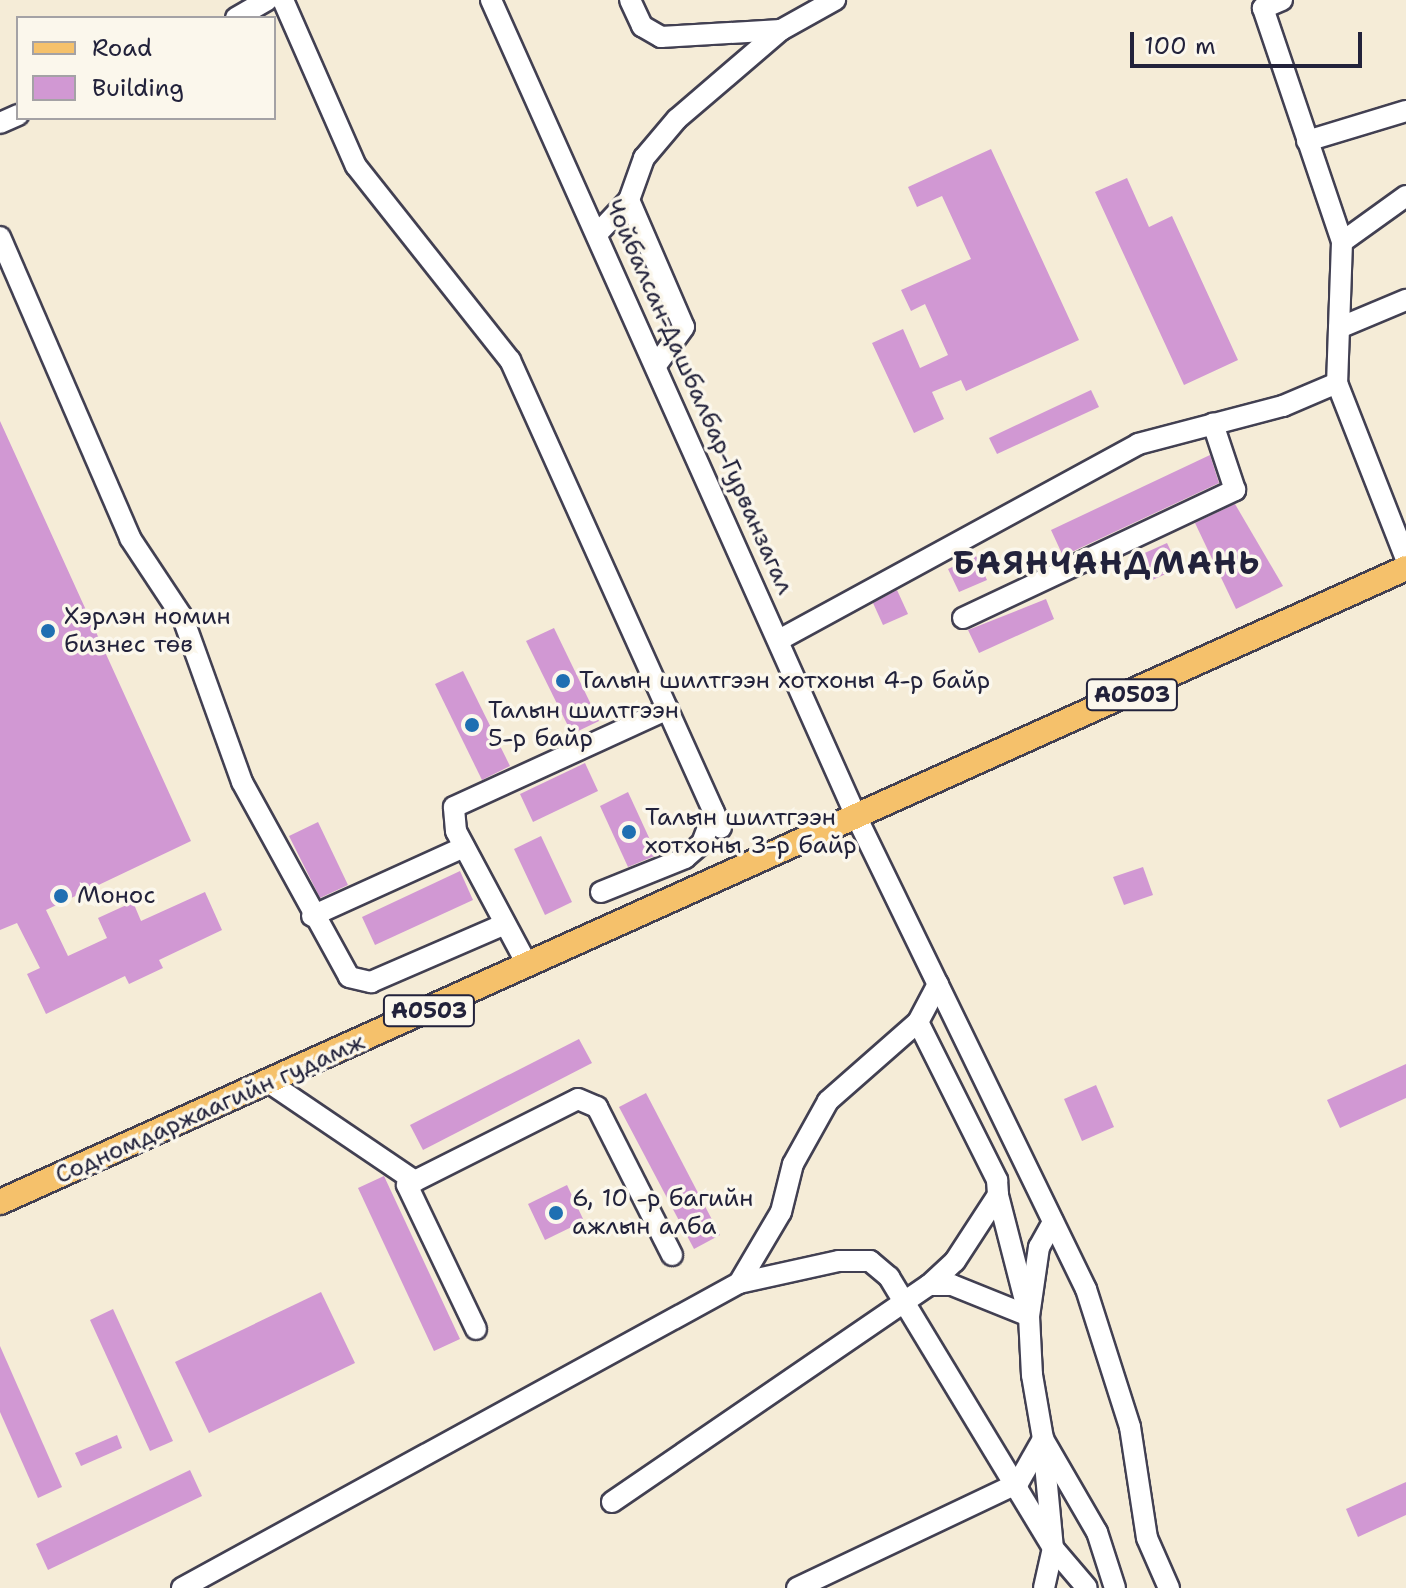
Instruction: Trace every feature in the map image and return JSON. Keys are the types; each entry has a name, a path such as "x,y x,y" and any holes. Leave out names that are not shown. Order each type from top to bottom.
{"main road":[{"name":"A0503","path":"856,816 1406,568"},
{"name":"Содномдаржаагийн гудамж","path":"0,1202 270,1083 856,816"}],"street":[{"path":"239,16 267,0"},
{"path":"283,0 356,166 510,360 718,820 702,843 685,858 601,892"},
{"name":"Чойбалсан-Дашбалбар-Гурванзагал","path":"491,0 599,232 856,816 1086,1289 1130,1427 1147,1538 1169,1588"},
{"path":"630,0 642,26 661,37 781,30"},
{"path":"599,232 629,200 644,158 677,119 781,30 835,0"},
{"path":"1282,0 1263,8 1342,242 1337,383 1406,559"},
{"path":"1307,141 1406,111"},
{"path":"1342,242 1406,196"},
{"path":"629,200 684,327 657,364"},
{"path":"0,237 130,538 183,618 242,782 312,916 349,977 371,982 505,924"},
{"path":"1339,328 1406,300"},
{"path":"779,640 1138,444 1213,424 1337,383"},
{"path":"963,618 1235,490 1213,424"},
{"path":"528,966 450,817 454,807 668,709"},
{"path":"312,916 464,847"},
{"path":"739,1283 781,1212 793,1164 828,1101 918,1022 938,984"},
{"path":"918,1022 985,1149 1029,1316 1053,1548 1044,1588"},
{"path":"270,1083 415,1181"},
{"path":"476,1329 407,1185 578,1099 597,1107 672,1255"},
{"path":"612,1502 904,1305 955,1261 998,1195"},
{"path":"1029,1316 1039,1247 1053,1222"},
{"path":"182,1588 739,1283 870,1261 904,1305 1018,1483 1053,1548 1087,1588"},
{"path":"929,1285 952,1285 1029,1316"},
{"path":"797,1588 1018,1483 1043,1439"},
{"path":"1043,1439 1097,1532 1115,1588"}],"building":[{"path":"991,149 1079,340 966,391 961,380 932,392 944,419 914,433 872,343 903,329 920,368 948,355 925,304 911,311 901,290 971,259 942,196 917,207 908,187"},
{"path":"1127,178 1149,227 1172,216 1238,360 1184,385 1095,192"},
{"path":"1091,390 1099,407 997,454 989,438"},
{"name":"Хэрлэн номин бизнес төв","path":"0,421 191,841 46,910 68,956 107,938 98,918 133,902 141,921 205,892 222,930 159,960 163,968 129,984 125,976 46,1014 27,974 40,968 17,923 0,930"},
{"path":"1210,455 1219,483 1063,556 1051,530"},
{"path":"1235,504 1283,586 1236,609 1195,523"},
{"path":"1167,543 1179,568 1150,581 1138,556"},
{"path":"976,556 987,580 959,592 948,569"},
{"path":"897,590 908,614 883,625 873,603"},
{"path":"1046,599 1054,619 979,653 968,630"},
{"name":"Талын шилтгээн хотхоны 4-р байр","path":"554,628 599,721 572,734 526,641"},
{"name":"Талын шилтгээн 5-р байр","path":"463,671 510,766 482,780 435,684"},
{"path":"585,763 598,791 533,822 520,794"},
{"name":"Талын шилтгээн хотхоны 3-р байр","path":"628,792 657,855 628,867 600,806"},
{"path":"318,822 348,885 320,898 289,836"},
{"path":"541,836 572,902 545,915 514,849"},
{"path":"1143,867 1153,895 1124,905 1113,877"},
{"path":"460,871 473,900 375,945 362,917"},
{"path":"579,1039 592,1063 423,1150 410,1125"},
{"path":"1406,1064 1406,1098 1340,1128 1327,1100"},
{"path":"1096,1085 1114,1127 1082,1141 1064,1099"},
{"path":"646,1093 720,1235 694,1249 619,1107"},
{"path":"384,1176 460,1339 434,1351 358,1188"},
{"name":"6, 10 -р багийн ажлын алба","path":"567,1185 584,1221 545,1240 528,1204"},
{"path":"321,1292 355,1363 209,1433 175,1362"},
{"path":"113,1309 173,1441 150,1451 90,1320"},
{"path":"0,1346 62,1487 38,1498 0,1412"},
{"path":"117,1435 122,1448 81,1466 75,1453"},
{"path":"190,1470 202,1496 48,1570 36,1544"},
{"path":"1406,1482 1406,1515 1358,1537 1346,1509"}],"place":[{"name":"Хэрлэн номин бизнес төв","path":"48,631"},
{"name":"Талын шилтгээн хотхоны 4-р байр","path":"563,681"},
{"name":"Талын шилтгээн 5-р байр","path":"472,725"},
{"name":"Талын шилтгээн хотхоны 3-р байр","path":"629,832"},
{"name":"Монос","path":"61,896"},
{"name":"6, 10 -р багийн ажлын алба","path":"556,1213"}],"district":[{"name":"БАЯНЧАНДМАНЬ","path":"1107,563"}]}
